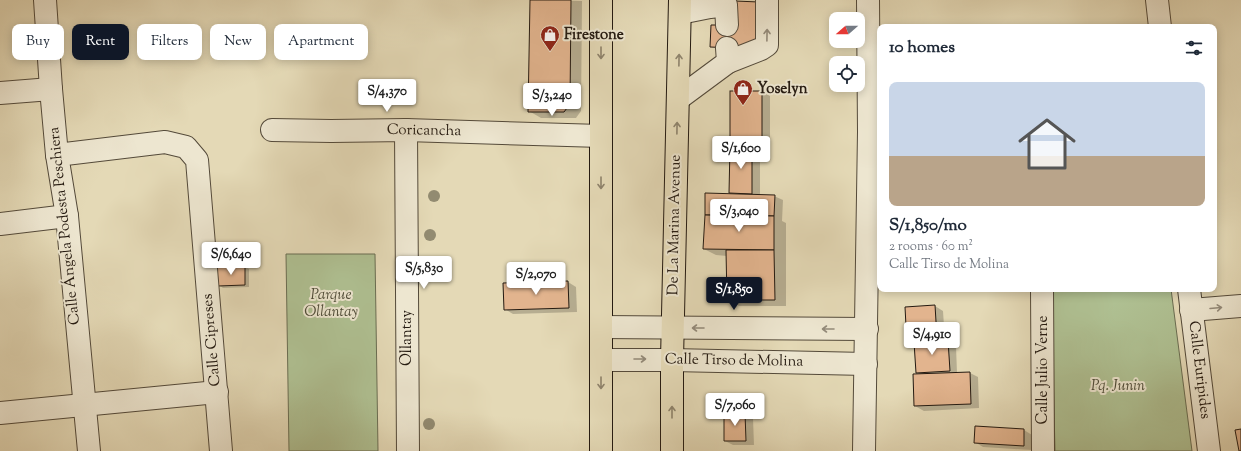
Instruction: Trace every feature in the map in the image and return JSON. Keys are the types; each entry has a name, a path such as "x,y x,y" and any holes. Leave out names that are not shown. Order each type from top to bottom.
{"main road":[{"path":"601,0 602,451"},
{"name":"De La Marina Avenue","path":"672,451 672,360 680,7"}],"street":[{"name":"Calle Ángela Podesta Peschiera","path":"45,0 57,155 66,216 89,451"},
{"path":"678,99 728,55 762,49 767,45 768,0"},
{"path":"864,451 874,132 868,0"},
{"path":"1157,0 1160,24"},
{"path":"680,7 710,7 727,10"},
{"path":"0,93 51,89"},
{"name":"Coricancha","path":"272,130 406,130 601,136"},
{"name":"Ollantay","path":"406,130 408,451"},
{"name":"Calle Cipreses","path":"57,155 165,142 186,146 197,160 221,451"},
{"path":"0,224 66,216"},
{"name":"Calle Julio Verne","path":"1042,292 1044,451"},
{"path":"1190,300 1241,306"},
{"name":"Calle Euripides","path":"1190,300 1209,451"},
{"path":"601,327 867,329"},
{"name":"Calle Tirso de Molina","path":"602,360 866,364"},
{"path":"0,413 216,392"}],"green space":[{"name":"Parque Ollantay","path":"286,254 375,254 378,451 289,451"},
{"name":"Pq. Junin","path":"1051,292 1171,292 1192,451 1055,451"}],"building":[{"name":"Firestone","path":"530,0 571,0 570,104 564,112 528,112"},
{"path":"735,1 759,2 758,49 710,47 711,25 727,25"},
{"path":"730,91 762,91 762,147 730,147"},
{"path":"730,147 752,147 752,194 729,193"},
{"path":"705,193 775,195 774,216 705,215"},
{"path":"705,215 774,216 774,250 703,249"},
{"path":"726,250 774,250 775,300 727,300"},
{"path":"217,266 245,266 245,285 218,286"},
{"path":"568,281 569,308 504,310 503,283"},
{"path":"935,305 937,338 914,339 913,325 906,326 905,307"},
{"path":"948,340 950,371 916,373 914,342"},
{"path":"970,372 971,404 914,406 913,374"},
{"path":"724,413 745,413 746,441 724,441"},
{"path":"975,426 1024,429 1024,446 974,443"},
{"path":"1241,429 1241,451 1239,451 1235,430"}],"place":[{"name":"Firestone","path":"550,52"},
{"name":"Yoselyn","path":"743,106"}]}
